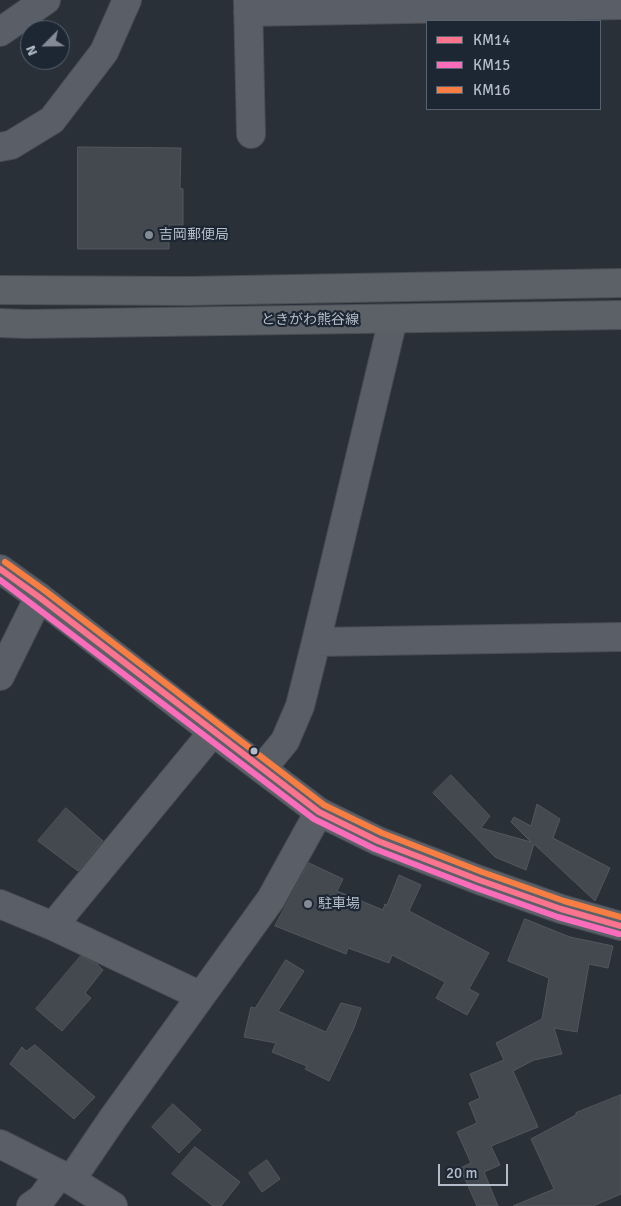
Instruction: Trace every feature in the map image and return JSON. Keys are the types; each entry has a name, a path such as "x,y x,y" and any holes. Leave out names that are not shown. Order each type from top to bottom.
{"main road":[{"path":"0,290 188,291 621,283"},
{"name":"ときがわ熊谷線","path":"0,323 393,320 621,315"},
{"path":"0,569 319,812 378,841 479,880 561,909 621,926"}],"street":[{"path":"0,32 46,0"},
{"path":"251,134 248,6 509,3 621,5"},
{"path":"0,147 11,145 52,120 104,52 119,5"},
{"path":"262,769 285,741 300,706 393,320"},
{"path":"0,676 39,597"},
{"path":"316,642 621,636"},
{"path":"53,926 213,732"},
{"path":"31,1206 66,1177 113,1118 271,899 319,812"},
{"path":"0,904 53,926 201,996"},
{"path":"0,1144 66,1177 113,1206"}],"building":[{"path":"78,147 181,148 180,188 183,189 183,225 169,225 169,249 78,249"},
{"path":"451,775 490,816 481,828 531,842 511,822 514,817 531,826 537,804 560,819 553,838 610,868 595,901 534,844 526,870 495,857 433,793"},
{"path":"66,808 103,841 78,871 38,841"},
{"path":"309,863 343,879 337,891 383,910 385,904 387,905 399,875 421,885 409,911 489,953 469,989 479,994 467,1015 436,998 445,982 392,955 389,963 348,948 346,954 275,926"},
{"path":"525,919 570,937 613,946 608,968 589,964 577,1032 554,1028 562,1054 534,1060 513,1071 538,1127 491,1146 500,1165 484,1172 498,1206 477,1206 460,1168 471,1163 457,1132 477,1123 469,1103 480,1098 470,1074 504,1060 496,1043 542,1019 549,978 508,961"},
{"path":"81,956 97,964 103,970 85,993 91,998 62,1031 36,1009"},
{"path":"286,960 304,971 278,1011 326,1032 341,1003 361,1008 354,1028 329,1081 305,1069 307,1066 272,1052 276,1043 244,1037 251,1007 255,1008"},
{"path":"35,1045 95,1097 74,1119 10,1064 22,1047 26,1051"},
{"path":"621,1095 621,1194 593,1206 513,1206 554,1189 531,1139 576,1115 576,1113"},
{"path":"173,1104 201,1130 179,1153 152,1127"},
{"path":"195,1147 240,1182 221,1206 213,1206 172,1174"},
{"path":"267,1160 280,1179 262,1192 249,1173"}],"transit line":[{"name":"KM16","path":"5,562 324,805 382,833 482,872 564,901 621,917"},
{"name":"KM14","path":"0,569 319,812 378,841 479,880 561,909 621,926"},
{"name":"KM15","path":"0,580 314,819 375,849 476,888 558,917 619,934"}],"place":[{"name":"吉岡郵便局","path":"149,235"},
{"name":"駐車場","path":"308,904"}]}
